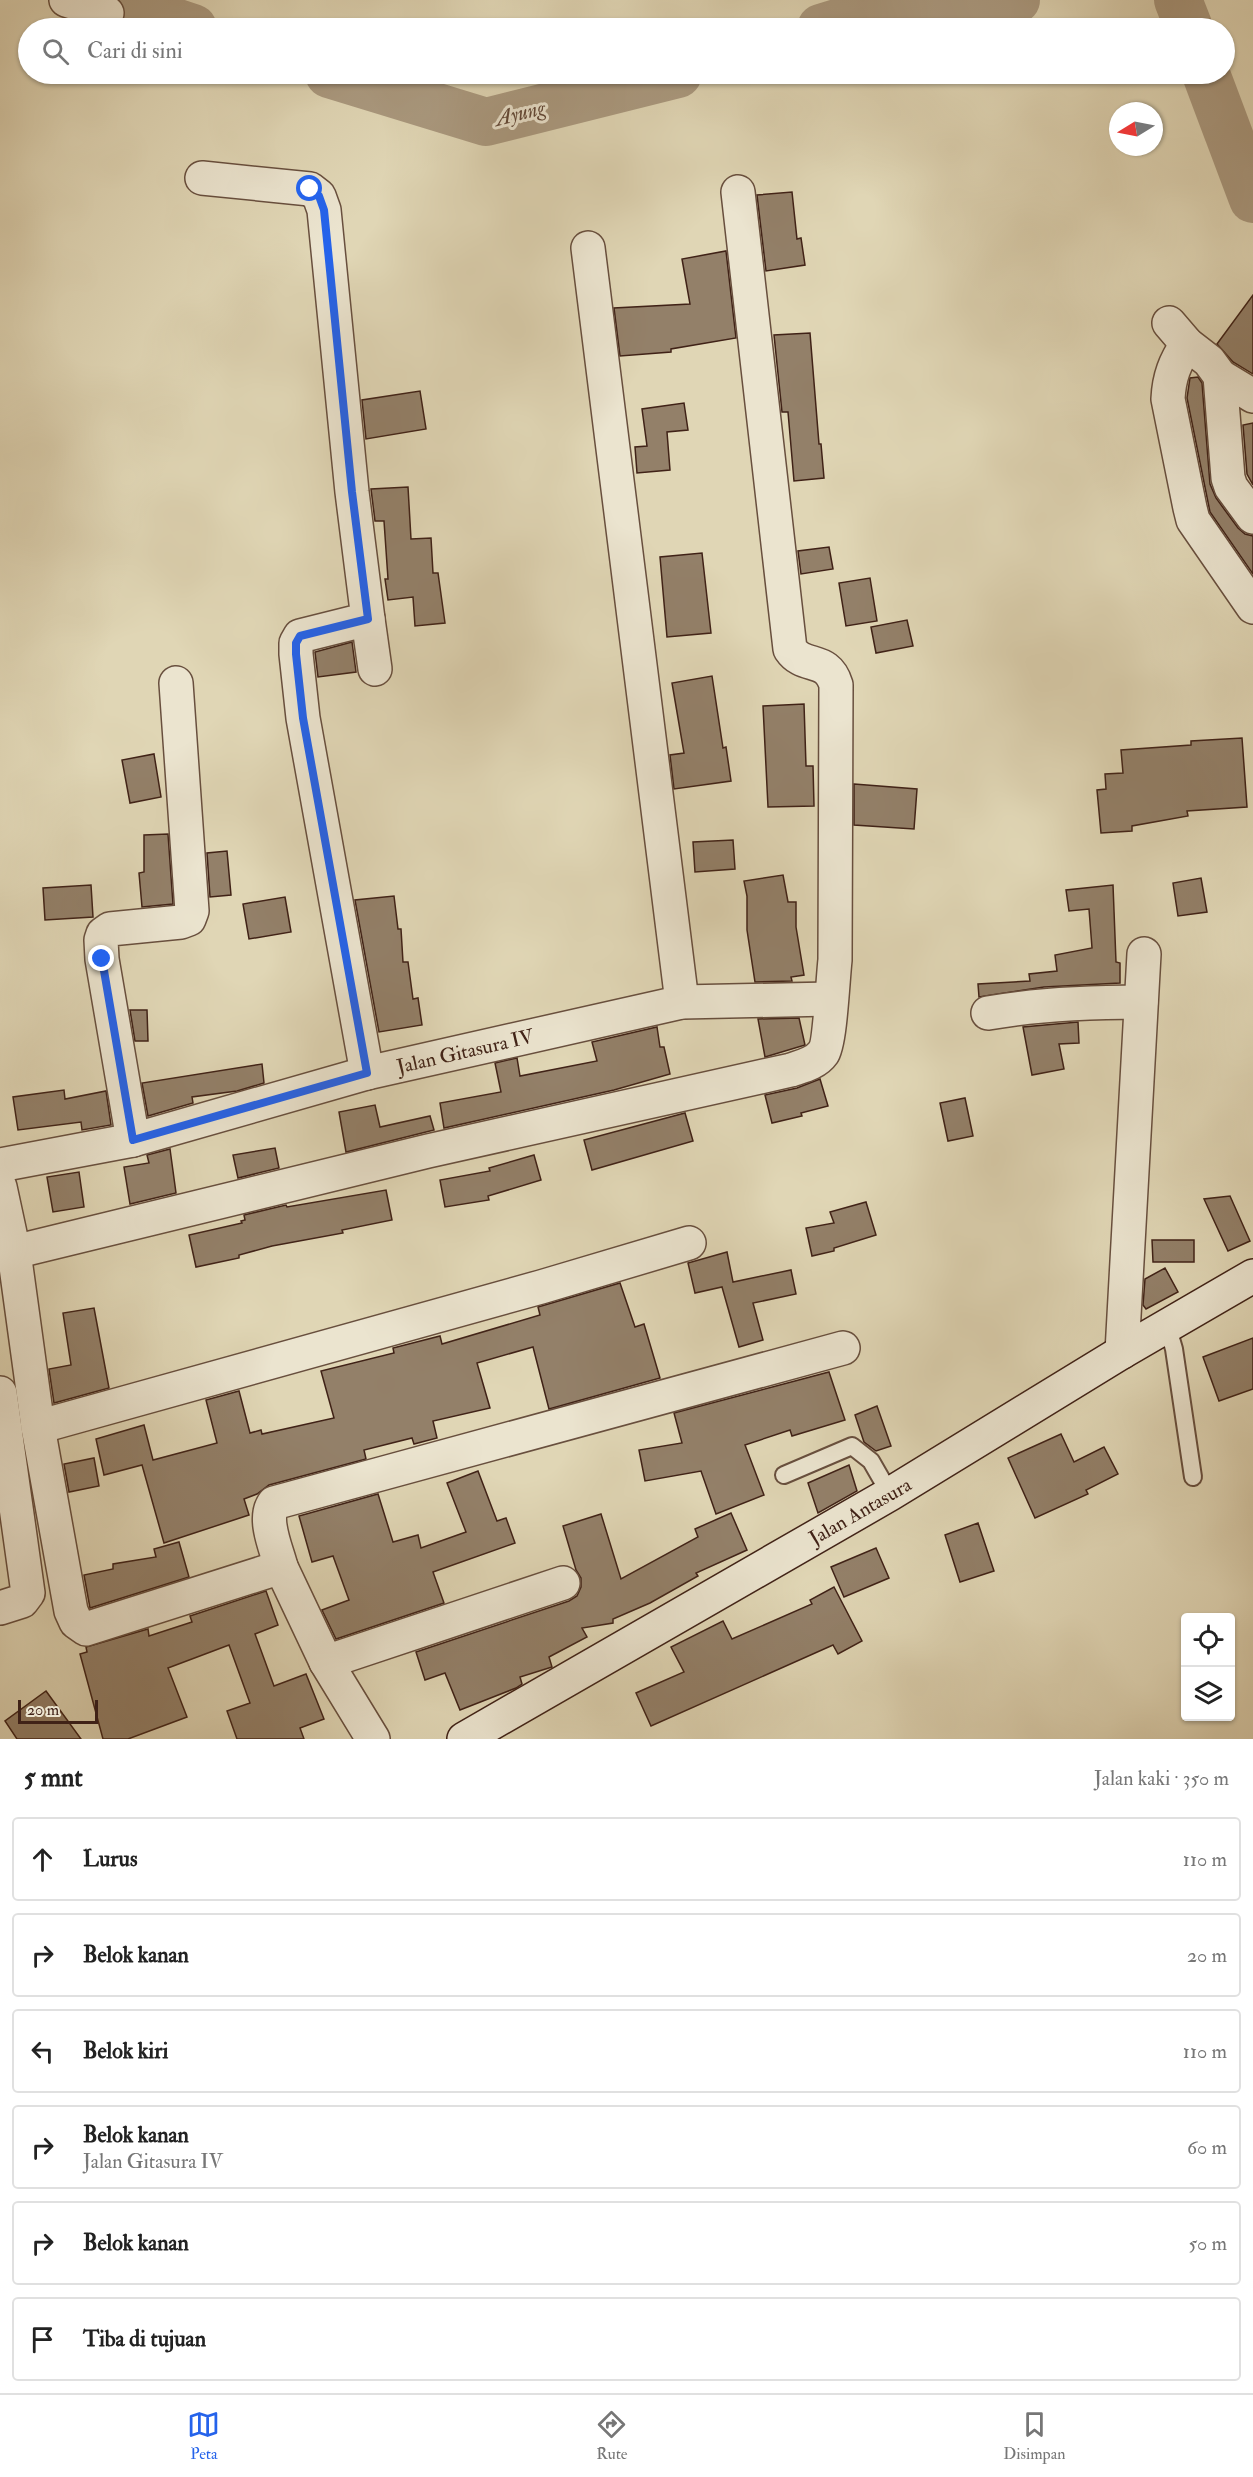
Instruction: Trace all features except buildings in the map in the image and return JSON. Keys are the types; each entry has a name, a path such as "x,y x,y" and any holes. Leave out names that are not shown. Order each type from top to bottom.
{"street":[{"path":"66,0 107,13"},
{"path":"202,178 310,189 319,196 324,210 352,492 375,669"},
{"path":"14,1252 428,1151 791,1070 812,1063 824,1052 829,1038 830,999 835,960 836,685 832,674 825,666 797,658 790,649 738,192"},
{"path":"588,248 682,1002"},
{"path":"1253,396 1220,376 1209,362 1178,333 1168,385 1168,399 1193,520 1253,607"},
{"path":"1220,376 1228,478 1231,488 1253,517"},
{"path":"367,1073 303,718 296,643 300,636 368,619"},
{"path":"133,1140 101,940 104,933 110,929 181,922 189,919 192,911 176,683"},
{"path":"1122,1352 1144,954"},
{"name":"Jalan Gitasura IV","path":"0,1165 133,1140 367,1073 682,1002 830,999"},
{"path":"988,1013 1024,1006 1141,1002"},
{"path":"0,1187 14,1252 38,1428 71,1611 76,1622 86,1629 281,1567"},
{"path":"38,1428 541,1287 689,1243"},
{"name":"Jalan Antasura","path":"464,1739 890,1494 1122,1352 1253,1276"},
{"path":"373,1739 326,1662 281,1567 270,1526 271,1508 274,1503 843,1347"},
{"path":"0,1393 28,1593 22,1601 0,1608"},
{"path":"326,1662 563,1583"}],"lane":[{"path":"1167,1325 1174,1349 1193,1477"},
{"path":"784,1475 852,1446 871,1461 890,1494"}],"waterway":[{"name":"Ayung","path":"108,0 163,18"},
{"name":"Ayung","path":"853,18 875,11 1016,0"},
{"name":"Ayung","path":"1178,0 1185,18"},
{"name":"Ayung","path":"362,84 486,122 638,84"},
{"name":"Ayung","path":"1210,84 1253,199"}],"route":[{"path":"102,959 133,1140 367,1073 303,718 296,654 296,643 300,636 368,619 352,492 324,210 319,196 310,189"}]}
